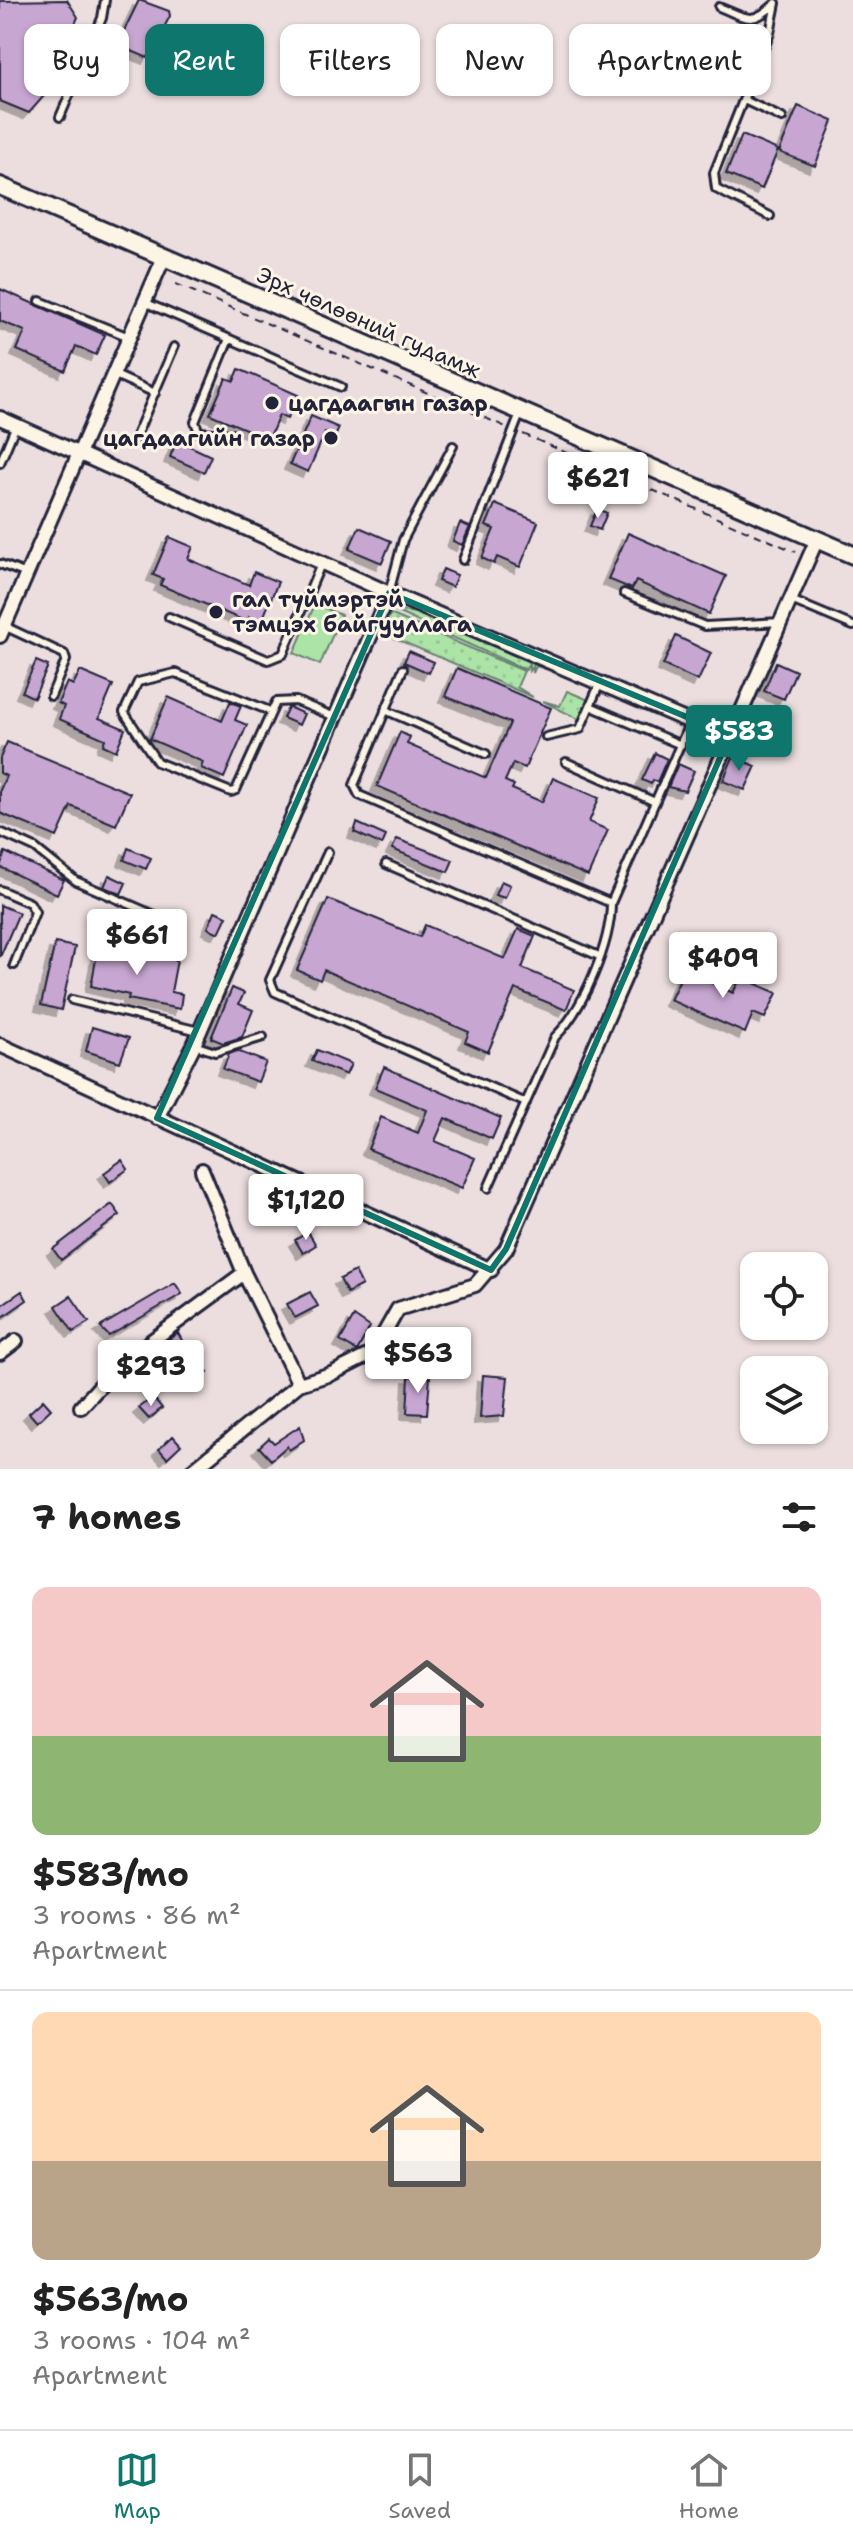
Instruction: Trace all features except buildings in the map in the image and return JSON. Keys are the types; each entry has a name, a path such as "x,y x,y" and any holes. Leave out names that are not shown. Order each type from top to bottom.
{"main road":[{"name":"Эрх чөлөөний гудамж","path":"0,186 853,555"}],"street":[{"path":"2,631 164,257"},
{"path":"0,418 322,560 389,593 690,722 730,735"},
{"path":"194,1469 299,1384 331,1374 373,1353 398,1309 475,1285 506,1249 817,539"},
{"path":"157,1118 194,1045 389,593"},
{"path":"0,1045 491,1270"},
{"path":"202,1170 244,1273 299,1384"},
{"path":"81,1407 120,1364 244,1273"},
{"path":"0,1353 16,1341"}],"lane":[{"path":"60,117 102,18 105,0"},
{"path":"719,7 751,20 759,18 776,1"},
{"path":"770,216 716,189 714,173 770,33 776,1"},
{"path":"744,100 782,118"},
{"path":"40,301 129,337"},
{"path":"144,302 341,387"},
{"path":"229,339 195,422 199,432 231,434"},
{"path":"133,443 174,347"},
{"path":"115,375 155,393"},
{"path":"463,560 520,412"},
{"path":"0,463 16,425"},
{"path":"389,593 403,540 453,446"},
{"path":"169,617 268,660 277,659 283,654 322,560"},
{"path":"0,564 27,574"},
{"path":"624,593 705,626 782,622"},
{"path":"791,600 853,626"},
{"path":"2,631 64,654 66,660 51,696"},
{"path":"403,669 354,785 359,795 611,903"},
{"path":"120,722 138,682 175,673 270,711"},
{"path":"546,737 580,729 600,683"},
{"path":"124,712 157,762 231,792 236,790 270,711 283,699 335,717"},
{"path":"590,706 681,745"},
{"path":"385,710 486,754"},
{"path":"488,1188 555,1037 572,1021 611,926 611,903 690,722"},
{"path":"566,762 655,802"},
{"path":"0,832 35,848 76,881 168,921"},
{"path":"328,852 270,980 275,992 526,1103"},
{"path":"386,864 599,956"},
{"path":"0,890 30,903 35,912 14,965"},
{"path":"72,1000 199,1031"},
{"path":"194,1045 215,1052 263,1037"}],"path":[{"path":"176,284 808,557"}],"highlighted area":[{"path":"389,593 730,735 506,1249 491,1270 157,1118"}],"green space":[{"path":"315,604 341,615 320,665 294,653"},
{"path":"392,610 417,613 546,669 536,666 533,673 533,666 529,671 529,663 526,670"},
{"path":"390,614 524,671 517,687 533,697 382,633"},
{"path":"567,691 589,700 580,720 543,701 560,706"}],"place":[{"name":"цагдаагын газар","path":"272,403"},
{"name":"цагдаагийн газар","path":"331,438"},
{"name":"гал түймэртэй тэмцэх байгууллага","path":"216,612"}]}
